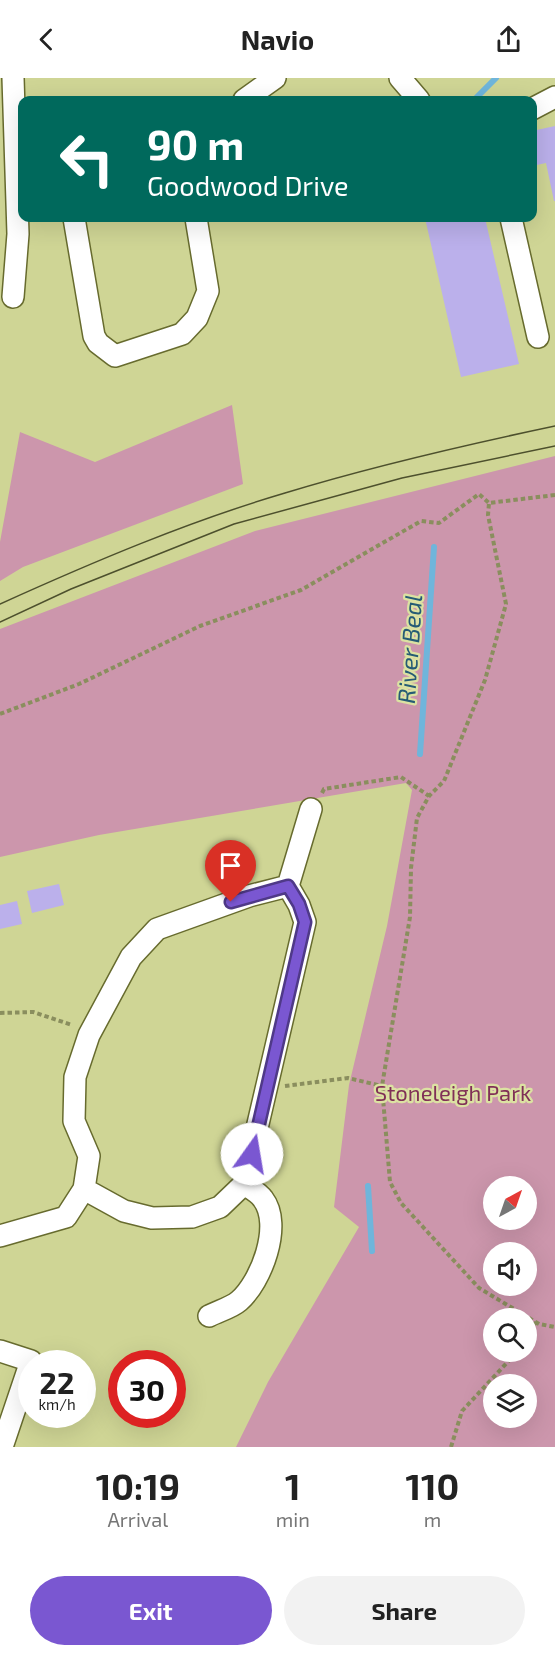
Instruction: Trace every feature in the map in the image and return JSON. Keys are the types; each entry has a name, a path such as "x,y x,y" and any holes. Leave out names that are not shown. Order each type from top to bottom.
{"street":[{"path":"13,297 18,234 14,78"},
{"path":"250,96 275,78"},
{"path":"400,78 416,96"},
{"path":"537,106 555,97"},
{"path":"75,222 94,336 98,343 115,356 182,334 197,318 208,291 197,222"},
{"path":"512,222 538,337"},
{"path":"84,1188 124,1211 152,1218 192,1217 220,1207 244,1184 305,922 299,904 288,886 311,809"},
{"path":"0,1236 66,1217 84,1188 89,1156 74,1121 75,1077 91,1032 131,957 157,930 249,896 288,886"},
{"path":"209,1316 238,1302 259,1274 266,1254 271,1226 269,1211 263,1198 244,1184"},
{"path":"0,1351 31,1361 2,1447"}],"path":[{"path":"0,714 79,684 201,626 301,590 421,521 438,523 479,494 489,503 555,495"},
{"path":"489,503 488,515 506,604 486,680 444,781 429,796 417,818 411,868 410,917 382,1086 390,1182 401,1203 479,1288 513,1308"},
{"path":"311,809 324,789 401,777 429,796"},
{"path":"0,1013 33,1012 91,1032"},
{"path":"267,1088 348,1078 382,1086"},
{"path":"537,1322 555,1327"},
{"path":"451,1447 462,1412 508,1362"}],"green space":[{"path":"232,405 243,484 23,567 0,581 0,542 20,432 95,462"},
{"name":"Stoneleigh Park","path":"555,456 555,1447 236,1447 268,1382 359,1227 334,1207 349,1085 387,926 412,790 406,783 99,835 0,857 0,629 255,531"}],"building":[{"path":"555,126 555,201 546,163 537,165 537,130"},
{"path":"426,222 486,222 519,364 461,377"},
{"path":"59,884 64,905 32,913 27,891"},
{"path":"17,901 22,924 0,929 0,905"}],"waterway":[{"name":"River Beal","path":"478,96 496,78"},
{"name":"River Beal","path":"420,754 434,547"},
{"name":"River Beal","path":"368,1186 372,1251"}],"tram line":[{"path":"0,604 141,544 248,504 385,465 555,426"},
{"path":"0,622 71,589 234,524 402,478 555,446"}],"route":[{"path":"231,902 288,886 299,904 305,922 252,1154"}]}
